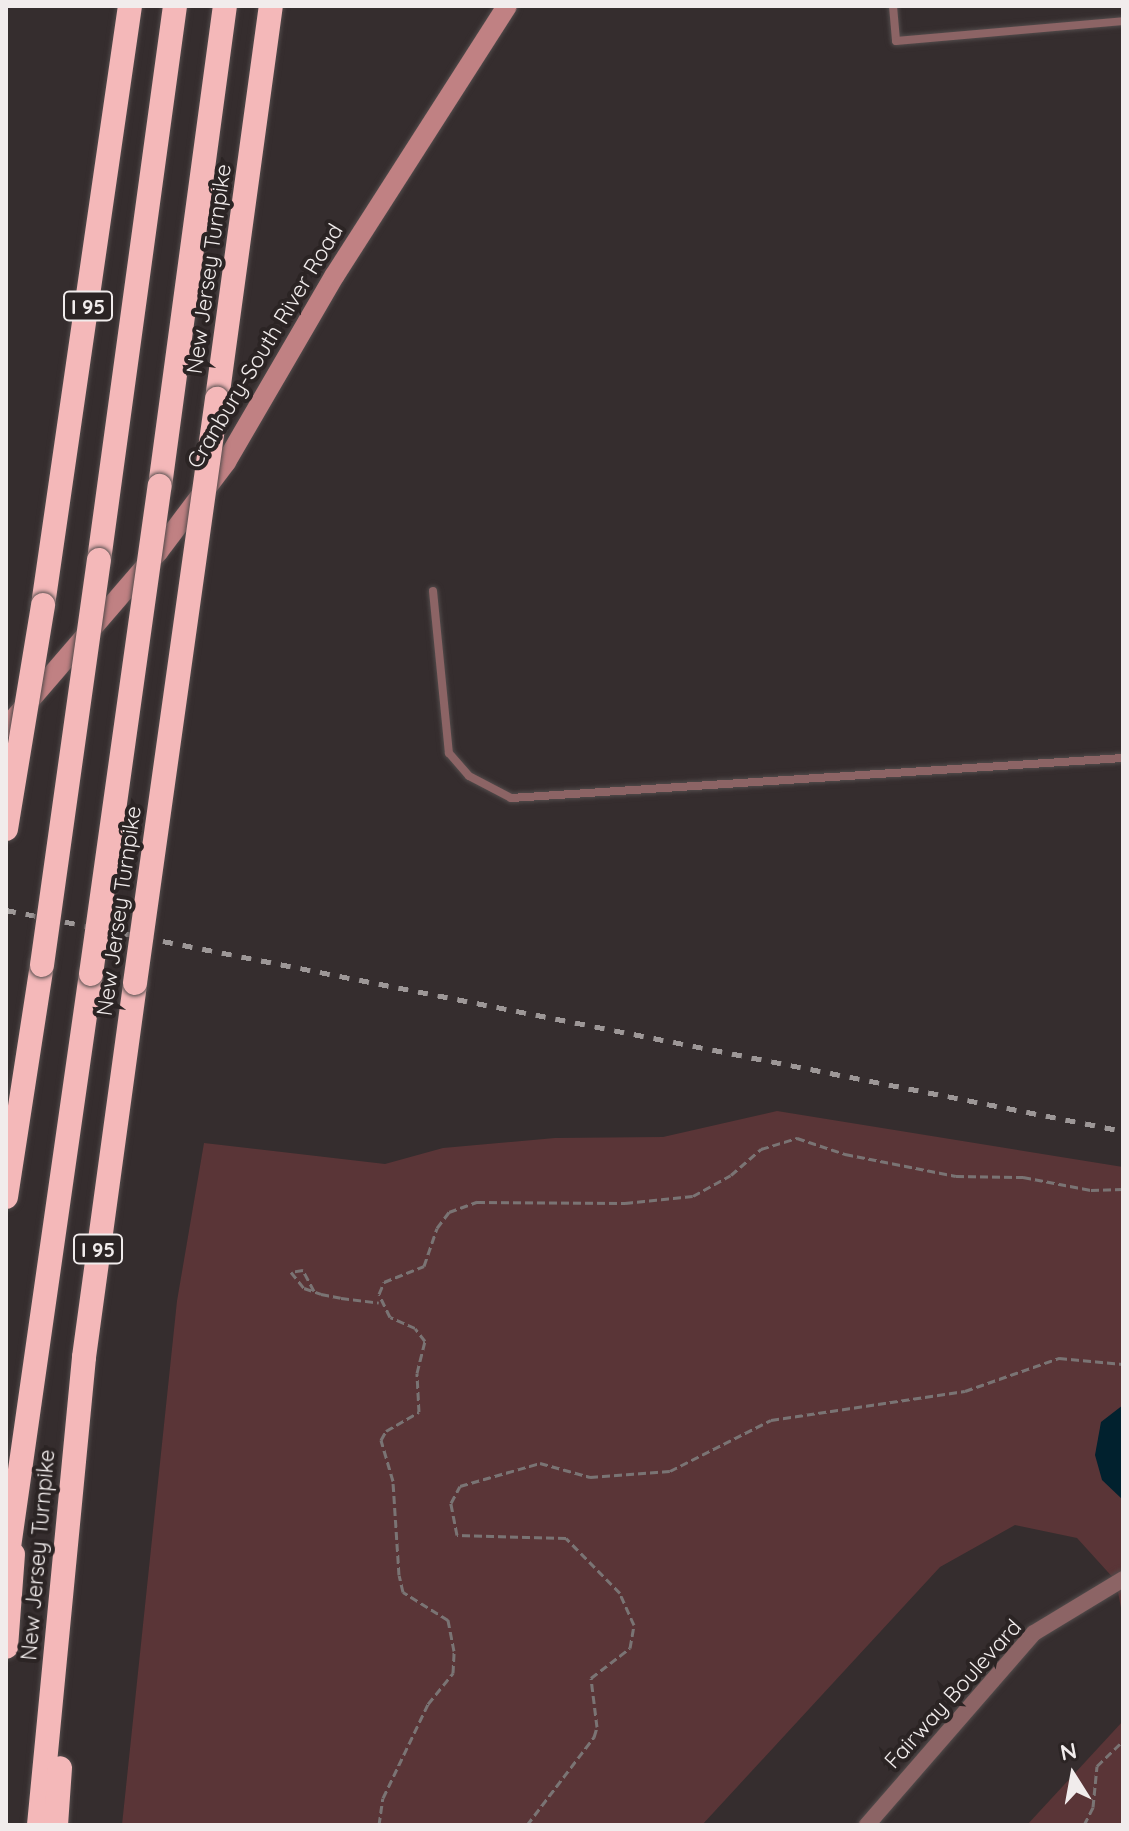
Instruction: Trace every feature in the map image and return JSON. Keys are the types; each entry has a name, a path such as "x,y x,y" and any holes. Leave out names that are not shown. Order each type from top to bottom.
{"highway":[{"name":"I 95","path":"6,829 43,605 130,6"},
{"name":"I 95","path":"6,1197 42,965 175,6"},
{"name":"New Jersey Turnpike","path":"6,1568 225,6"},
{"name":"New Jersey Turnpike","path":"39,1825 66,1517 135,983 271,6"},
{"path":"6,1647 21,1463"},
{"path":"56,1825 66,1517"}],"main road":[{"name":"Cranbury-South River Road","path":"6,728 158,552 226,462 335,275 507,6"}],"street":[{"name":"Fairway Boulevard","path":"867,1825 1034,1633 1123,1579"}],"lane":[{"path":"893,6 896,41 1123,21"},
{"path":"433,591 449,753 469,776 511,798 1123,758"}],"path":[{"path":"379,1303 384,1282 424,1266 441,1220 462,1205 625,1203 693,1196 731,1175 761,1149 787,1139 969,1178 1023,1177 1091,1190 1123,1189"},
{"path":"314,1291 303,1270 291,1272 294,1282 314,1291 379,1303 425,1341 417,1373 419,1412 386,1431 381,1440 393,1481 399,1575 403,1592 448,1620 454,1651 453,1673 428,1704 383,1798 379,1825"},
{"path":"527,1825 594,1737 591,1678 630,1648 634,1625 620,1593 566,1538 457,1535 451,1503 460,1486 540,1463 590,1477 670,1471 771,1420 965,1391 1059,1358 1123,1364"},
{"path":"1084,1825 1093,1807 1097,1766 1123,1741"}],"shaded area":[{"path":"777,1111 1123,1167 1123,1619 1116,1581 1077,1538 1015,1525 940,1567 702,1825 122,1825 177,1301 204,1143 385,1164 443,1148 555,1138 663,1137"},
{"path":"1123,1721 1123,1825 1027,1825"}],"water":[{"path":"1123,1405 1123,1500 1102,1480 1095,1455 1101,1422"}],"railway":[{"path":"6,910 1123,1131"}]}
